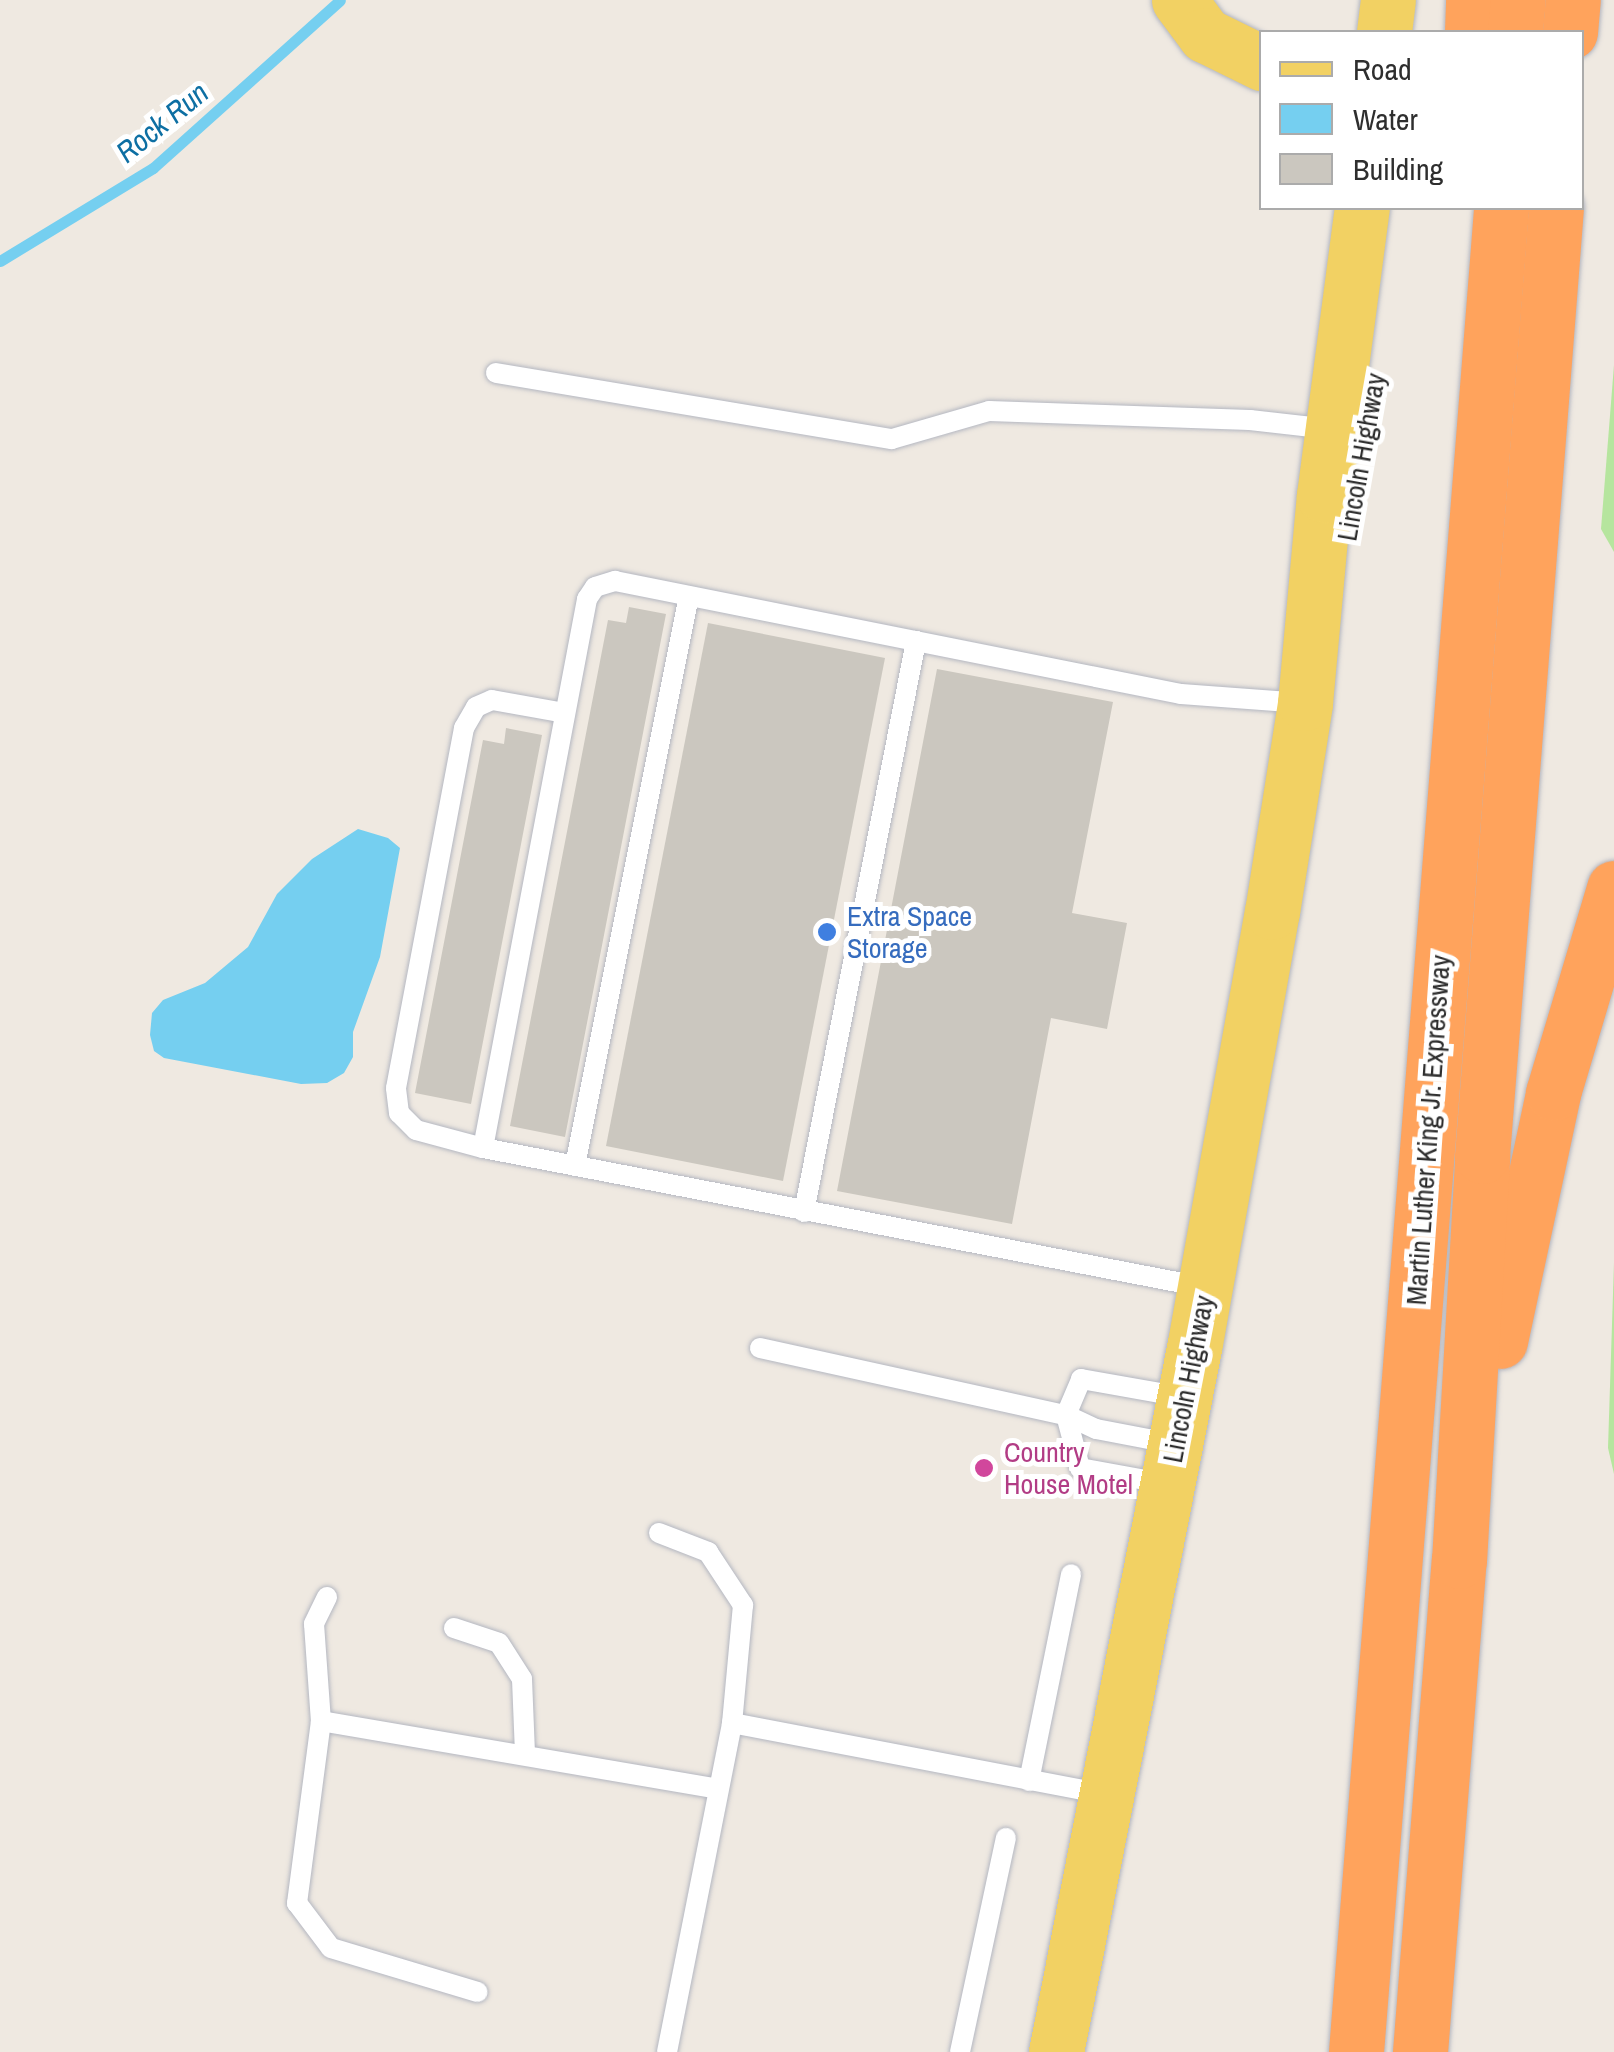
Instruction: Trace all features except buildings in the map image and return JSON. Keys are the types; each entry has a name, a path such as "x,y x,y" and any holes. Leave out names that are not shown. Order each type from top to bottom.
{"highway":[{"path":"1472,30 1473,0"},
{"path":"1514,30 1518,0"},
{"path":"1570,30 1573,0"},
{"path":"1472,210 1472,579"},
{"name":"Martin Luther King Jr. Expressway","path":"1356,2052 1500,210"},
{"name":"Martin Luther King Jr. Expressway","path":"1420,2052 1459,1560 1482,1156 1556,210"},
{"path":"1459,1560 1534,1174 1614,888"}],"main road":[{"path":"1179,0 1205,35 1259,62"},
{"path":"1384,30 1388,0"},
{"name":"Lincoln Highway","path":"1056,2052 1205,1288 1305,703 1333,429 1362,210"},
{"name":"Lincoln Highway","path":"1305,703 1360,500 1397,210"}],"lane":[{"path":"496,372 892,440 989,411 1250,420 1333,429"},
{"path":"483,1148 587,600 595,587 616,581 1181,694 1305,703"},
{"path":"576,1166 689,596"},
{"path":"804,1212 916,641"},
{"path":"566,714 492,700 476,706 464,728 396,1088 399,1113 416,1130 483,1148 1205,1288"},
{"path":"760,1348 1066,1416 1096,1429 1176,1442"},
{"path":"1081,1379 1176,1442 1080,1468 1066,1416 1081,1379"},
{"path":"660,1533 708,1552 743,1606 732,1723 667,2052"},
{"path":"1028,1780 1071,1574"},
{"path":"326,1597 314,1624 320,1721 297,1903 331,1948 478,1992"},
{"path":"454,1628 498,1642 522,1679 525,1754"},
{"path":"320,1721 717,1789"},
{"path":"732,1723 1107,1794"},
{"path":"960,2052 1006,1838"}],"green space":[{"path":"1614,365 1614,552 1601,529"},
{"path":"1614,1263 1614,1474 1608,1448"}],"water":[{"path":"358,829 388,838 400,848 380,957 353,1032 353,1057 344,1073 327,1083 301,1084 164,1058 154,1051 150,1035 152,1013 163,1000 205,983 248,947 277,894 312,859"}],"waterway":[{"name":"Rock Run","path":"0,261 153,168 340,0"}],"place":[{"name":"Extra Space Storage","path":"827,932"},
{"name":"Country House Motel","path":"984,1468"}]}
